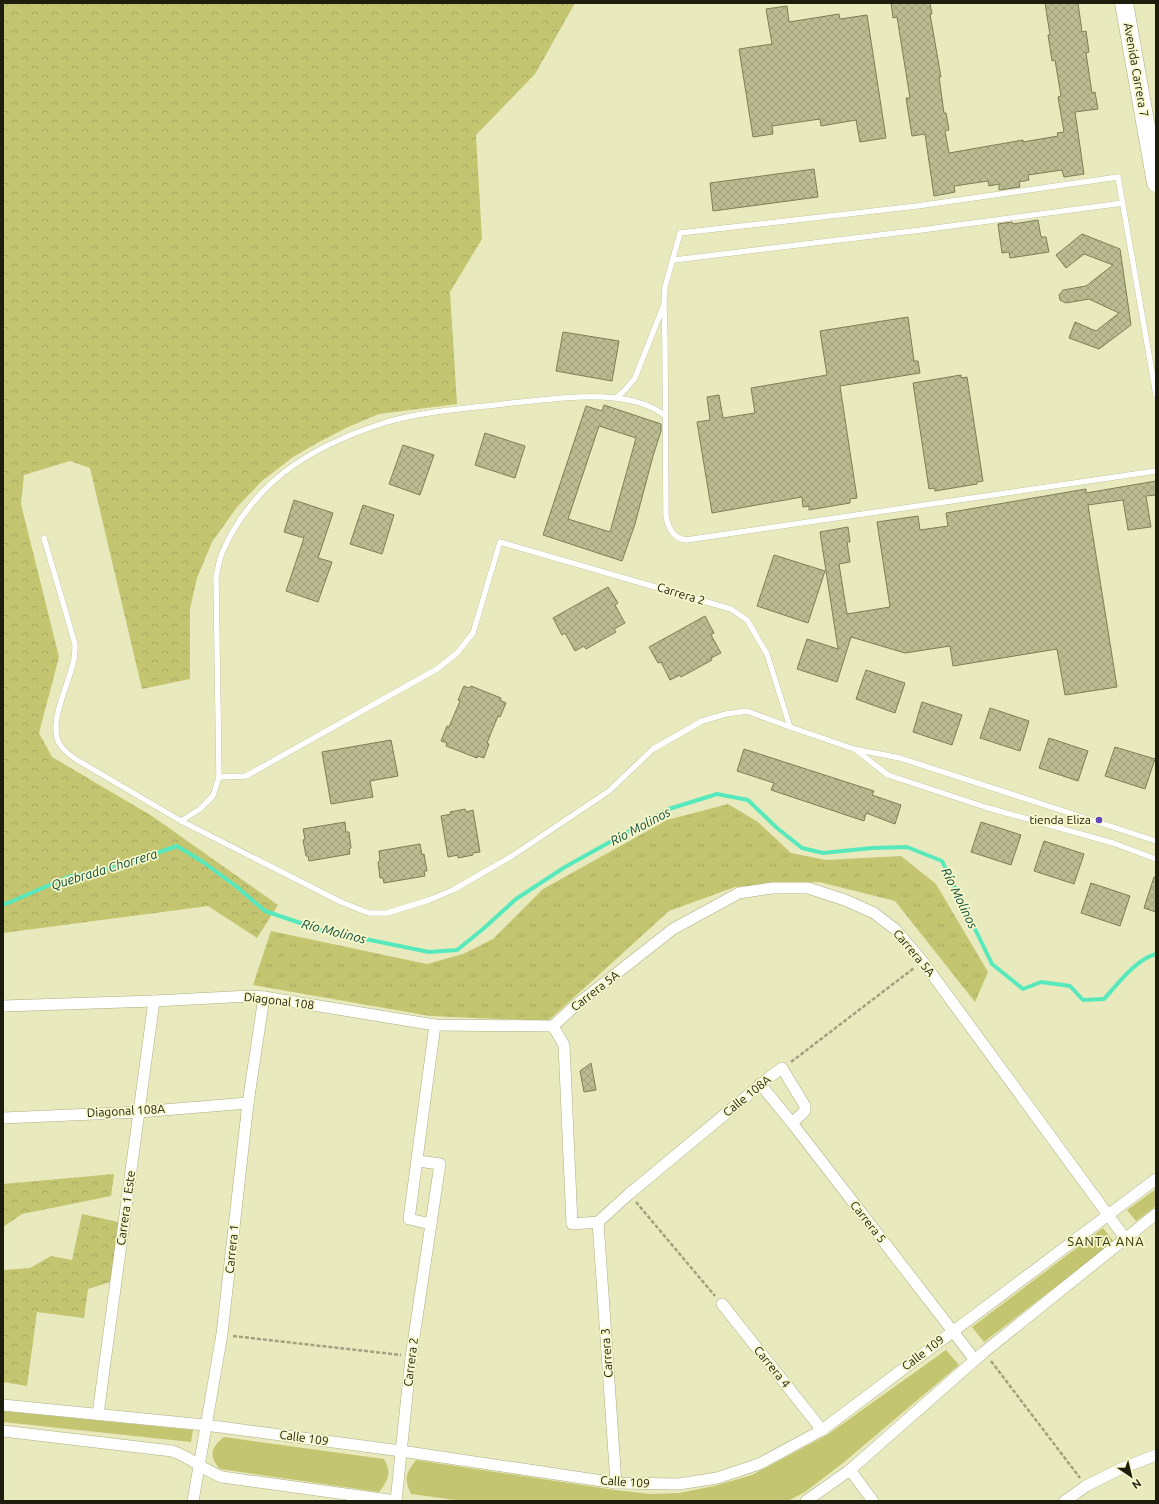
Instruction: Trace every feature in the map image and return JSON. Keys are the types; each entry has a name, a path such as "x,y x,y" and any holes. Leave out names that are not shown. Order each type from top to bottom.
{"main road":[{"name":"Avenida Carrera 7","path":"1124,3 1156,183"}],"street":[{"name":"Carrera 5A","path":"553,1026 575,1006 673,929 739,893 772,888 808,888 845,900 874,913 896,930 923,962 1125,1238"},
{"name":"Diagonal 108","path":"3,1006 250,996 435,1025 553,1026"},
{"name":"Carrera 1","path":"192,1501 222,1334 248,1103 264,997"},
{"name":"Carrera 1 Este","path":"98,1414 154,1001"},
{"path":"432,1224 409,1219 418,1161 435,1025"},
{"path":"553,1026 564,1046 572,1224 598,1222"},
{"path":"782,1068 805,1106 804,1111 792,1123"},
{"name":"Calle 108A","path":"598,1222 629,1194 760,1084 782,1068"},
{"name":"Carrera 5","path":"760,1084 792,1123 975,1360"},
{"name":"Diagonal 108A","path":"3,1118 139,1112 248,1103"},
{"name":"Carrera 2","path":"396,1501 411,1357 440,1164 418,1161"},
{"name":"Calle 109","path":"3,1404 205,1425 401,1451 616,1483 679,1484 717,1478 760,1464 822,1430 1156,1179"},
{"path":"806,1501 850,1470 984,1352 1156,1214"},
{"name":"Carrera 3","path":"598,1222 616,1483"},
{"name":"Carrera 4","path":"722,1304 822,1430"},
{"path":"3,1431 172,1451 181,1454 210,1472 222,1477 396,1501"},
{"path":"1065,1501 1086,1486 1120,1469 1156,1455"},
{"path":"850,1470 873,1501"}],"lane":[{"path":"1156,395 1118,177 917,206 680,233 674,260 665,287 664,305 666,517 669,529 680,539 686,540 1156,471"},
{"path":"674,260 913,231 1123,203"},
{"path":"616,398 635,378 664,305"},
{"path":"181,821 200,809 212,796 219,777 216,577 222,554 235,530 251,506 268,485 294,465 323,447 387,422 406,418 448,411 562,398 616,398 655,408 666,416"},
{"path":"44,538 75,644 74,660 63,692 56,726 59,743 64,749 77,760 181,821 341,902 369,913 387,913 430,900 453,890 512,856 609,791 653,749 702,721 726,714 747,711 854,748 900,758 1156,841"},
{"name":"Carrera 2","path":"219,777 246,776 437,669 457,653 473,633 500,542 731,609 747,620 767,654 790,727"},
{"path":"854,748 888,775 985,807 1112,843 1156,859"}],"path":[{"name":"Calle 108A","path":"782,1068 923,962"},
{"path":"629,1194 722,1304"},
{"path":"222,1334 411,1357"},
{"path":"984,1352 1086,1486"}],"green space":[{"path":"3,3 575,3 535,74 476,135 482,239 450,292 457,404 379,414 346,428 317,443 293,457 262,481 237,507 212,542 197,578 190,609 190,679 142,689 90,468 70,461 24,475 21,504 59,657 39,733 52,757 152,816 278,905 257,938 208,906 3,933"},
{"path":"728,804 758,822 791,853 826,860 901,856 936,884 988,972 975,1002 895,901 819,882 735,887 669,911 548,1021 430,1016 253,985 271,931 427,964 463,954 493,939 543,889 667,820"},
{"path":"114,1174 111,1196 22,1214 3,1227 3,1184"},
{"path":"1156,1189 1156,1206 1136,1221 1127,1210"},
{"path":"82,1214 123,1223 110,1282 88,1289 84,1318 37,1312 27,1386 3,1382 3,1270 30,1268 51,1256 72,1260"},
{"path":"1103,1228 1114,1242 984,1342 972,1327"},
{"path":"946,1350 959,1365 843,1463 805,1492 788,1501 463,1501 411,1494 407,1484 408,1473 416,1460 651,1494 679,1493 714,1486 752,1475 827,1435"},
{"path":"3,1411 193,1430 191,1442 3,1422"},
{"path":"224,1437 384,1459 388,1468 387,1480 379,1492 220,1469 214,1460 213,1452 216,1444"}],"building":[{"path":"891,3 930,3 932,14 930,14 941,77 939,77 944,113 946,113 949,130 945,131 949,153 1023,140 1023,142 1058,136 1057,133 1064,132 1058,97 1061,96 1055,60 1052,61 1045,3 1078,3 1082,32 1086,31 1089,52 1086,53 1092,93 1095,92 1098,109 1075,112 1084,174 1064,177 1062,170 1028,175 1029,180 1019,182 1020,187 999,190 999,184 989,186 988,181 954,186 955,192 934,196 925,134 912,136 906,98 910,98 897,17 893,18"},
{"path":"787,6 789,22 839,14 840,19 867,15 886,138 860,142 856,120 821,126 820,119 772,126 773,134 753,137 739,49 772,44 766,9"},
{"path":"814,169 818,197 713,211 710,183"},
{"path":"1038,220 1041,237 1046,237 1049,252 1010,258 1009,252 1002,253 998,224 1012,222 1013,224"},
{"path":"1082,234 1120,249 1131,325 1099,349 1069,338 1075,322 1096,331 1119,313 1089,299 1066,303 1060,300 1059,295 1063,290 1086,286 1113,265 1084,254 1066,268 1056,255"},
{"path":"908,317 914,361 918,361 920,373 840,386 857,498 850,499 850,503 809,510 809,506 803,507 802,497 712,513 697,422 710,420 707,397 719,395 723,418 755,413 751,388 827,375 820,331"},
{"path":"563,332 619,341 612,381 556,371"},
{"path":"961,375 961,378 967,377 983,481 977,482 977,484 935,491 934,488 929,489 913,383"},
{"path":"604,405 661,424 661,431 635,524 622,561 543,535 586,406 602,411","holes":["599,426 636,438 610,532 568,519"]},
{"path":"485,433 525,446 515,478 475,465"},
{"path":"403,445 434,455 420,495 389,484"},
{"path":"1156,481 1156,495 1146,496 1151,527 1128,530 1123,500 1088,505 1117,687 1065,695 1057,649 953,666 950,646 905,653 851,637 837,682 797,669 807,639 838,649 820,532 848,527 850,542 847,542 850,562 839,564 847,614 890,607 877,522 918,516 920,530 948,526 946,513 1086,489 1086,493"},
{"path":"294,500 333,513 318,558 332,562 318,602 286,591 304,538 284,532"},
{"path":"363,505 394,515 382,554 350,544"},
{"path":"774,555 825,571 808,623 757,606"},
{"path":"608,587 618,603 615,605 625,623 614,629 616,632 586,649 584,646 575,651 565,633 562,635 553,618"},
{"path":"705,616 714,633 711,635 721,653 711,658 712,660 681,677 680,675 670,680 661,662 658,663 649,647"},
{"path":"866,670 905,683 895,713 856,699"},
{"path":"464,686 469,688 471,686 501,698 500,700 506,703 500,717 498,716 487,743 489,744 484,758 478,756 477,758 446,746 447,743 441,741 447,726 449,727 460,701 458,700"},
{"path":"922,702 962,715 952,745 913,732"},
{"path":"990,708 1029,721 1020,751 980,738"},
{"path":"1049,738 1088,751 1078,781 1039,768"},
{"path":"391,740 398,776 370,781 373,797 331,804 322,752"},
{"path":"1115,747 1155,759 1145,789 1105,776"},
{"path":"744,749 874,791 872,795 901,805 895,824 866,813 864,821 771,790 774,783 737,771"},
{"path":"465,809 466,812 473,810 480,852 458,858 458,855 448,857 441,816 451,814 450,812"},
{"path":"345,822 346,832 349,832 351,848 349,849 350,854 309,861 308,856 306,856 303,840 305,839 303,829"},
{"path":"981,822 1021,835 1011,865 971,852"},
{"path":"1044,841 1084,854 1074,884 1034,871"},
{"path":"420,844 422,855 424,854 427,871 424,871 425,876 384,883 383,878 380,878 378,862 380,861 379,851"},
{"path":"1154,877 1156,877 1156,912 1144,908"},
{"path":"1091,883 1130,896 1120,926 1081,913"},
{"path":"591,1063 596,1090 584,1092 580,1071"}],"waterway":[{"name":"Río Molinos","path":"3,904 68,877 120,866 177,846 203,862 237,887 265,911 321,930 429,952 457,950 516,899 565,867 669,809 717,794 748,800 777,828 802,848 823,853 872,848 907,847 942,861 992,964 1023,989 1041,982 1070,986 1083,1000 1104,999 1134,967 1141,961 1156,954"}],"place":[{"name":"tienda Eliza","path":"1099,820"}],"district":[{"name":"SANTA ANA","path":"1106,1241"}],"water label":[{"name":"Quebrada Chorrera","path":"104,869"}]}
